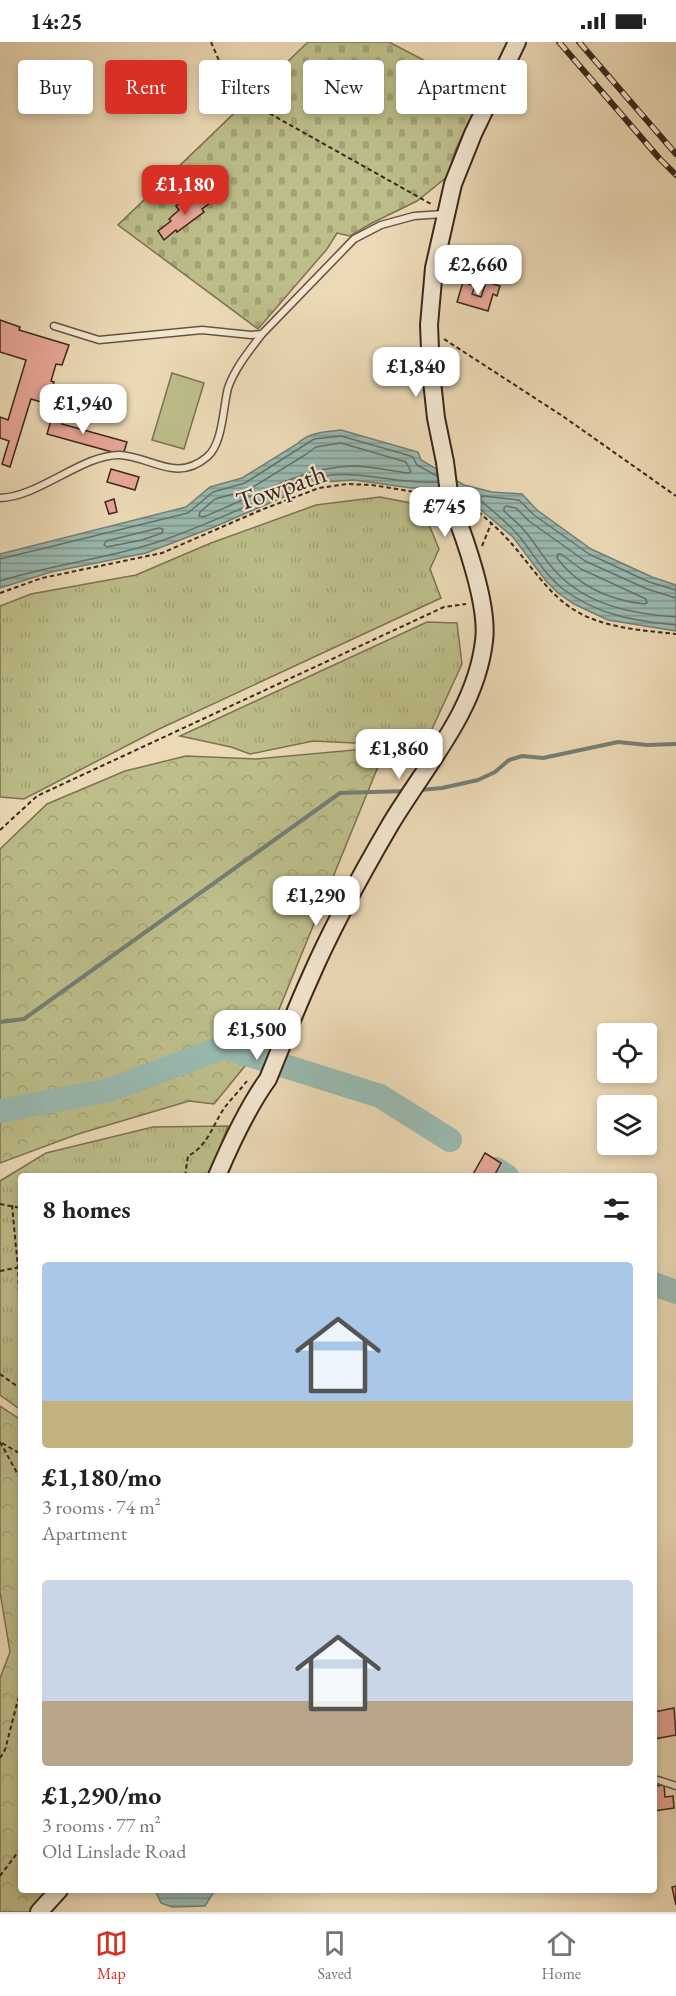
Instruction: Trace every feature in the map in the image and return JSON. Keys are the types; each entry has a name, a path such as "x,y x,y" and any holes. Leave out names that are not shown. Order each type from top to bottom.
{"street":[{"path":"218,1173 254,1085 268,1079 310,976 391,824 436,755 466,702 479,670 485,639 485,618 472,565 444,496 445,462 430,372 429,330 434,267 453,184 517,42"},
{"path":"39,1912 56,1893"}],"lane":[{"path":"0,498 9,498 35,489 102,458 119,455 168,468 182,469 208,456 217,441 229,387 243,358 262,334 354,239 381,225 414,216 447,213"},
{"path":"54,326 99,340 202,330 262,334"},
{"path":"657,1780 676,1786"}],"path":[{"path":"211,42 232,93 447,213"},
{"path":"429,330 555,411 676,496"},
{"name":"Towpath","path":"0,593 42,578 162,553 270,506 319,488 347,484 372,485 444,496"},
{"path":"468,502 511,543 554,595 572,609 612,625 676,634"},
{"path":"0,830 37,796 444,607 481,603"},
{"path":"185,1173 188,1156 197,1152 206,1141 225,1108 254,1085"},
{"path":"0,1204 18,1207"},
{"path":"12,1205 18,1252"},
{"path":"0,1271 18,1268"},
{"path":"0,1374 18,1387"},
{"path":"0,1442 18,1452"},
{"path":"0,1442 18,1475"},
{"path":"0,1758 5,1750 18,1700"},
{"path":"0,1876 18,1852"}],"green space":[{"path":"308,42 389,42 424,60 396,60 396,114 472,114 455,151 448,176 417,201 350,236 337,233 327,249 258,329 118,225 233,114 291,114 289,60"},
{"path":"172,373 204,383 184,449 152,440"},
{"path":"380,497 421,505 439,549 430,569 441,598 157,730 24,799 0,797 0,606 31,594 136,575 211,543 316,505"},
{"path":"427,622 457,623 462,664 432,729 418,744 387,730 355,743 313,741 250,754 231,747 180,736"},
{"path":"386,747 267,1039 214,1104 189,1101 78,1134 0,1163 0,849 47,804 125,771 186,756 256,759"},
{"path":"228,1126 210,1173 18,1173 18,1408 0,1395 0,1181 46,1153 153,1127"},
{"path":"0,1406 18,1418 18,1893 52,1893 35,1912 0,1912 0,1678 10,1652 0,1592"}],"water":[{"path":"341,430 418,452 421,460 464,485 492,492 522,494 537,510 591,549 652,577 676,585 676,631 608,620 574,604 546,581 513,537 462,494 443,488 411,488 354,480 323,482 300,490 146,553 51,572 0,588 0,554 186,507 210,487 242,478 307,437"},
{"path":"156,1893 213,1893 205,1906 172,1907 161,1903"}],"building":[{"path":"203,193 210,203 202,209 204,212 164,240 158,231 171,221 169,219 179,210 176,206 182,201 185,206"},
{"path":"463,282 475,286 472,294 481,297 486,282 500,286 497,296 493,294 488,311 457,302"},
{"path":"0,320 20,327 19,330 69,345 62,365 56,364 48,404 31,399 10,467 2,464 9,441 0,438 0,417 8,420 26,360 0,352"},
{"path":"55,407 66,410 62,424 127,442 123,455 47,434"},
{"path":"111,469 139,477 135,490 107,482"},
{"path":"114,499 117,512 109,514 105,502"},
{"path":"485,1153 501,1163 496,1173 474,1173"},
{"path":"674,1708 676,1735 657,1738 657,1711"},
{"path":"664,1785 665,1797 673,1796 674,1808 657,1811 657,1786"},
{"path":"676,1886 676,1905 672,1887"}],"waterway":[{"path":"420,790 478,780 495,772 509,760 522,756 543,758 618,742 647,745 676,744"},
{"path":"0,1022 24,1019 340,793 406,791"},
{"path":"0,1111 110,1090 224,1047 380,1096 450,1140"},
{"path":"496,1169 502,1173"},
{"path":"657,1285 676,1292"}],"railway":[{"path":"559,42 676,175"},
{"path":"579,42 676,154"}]}
